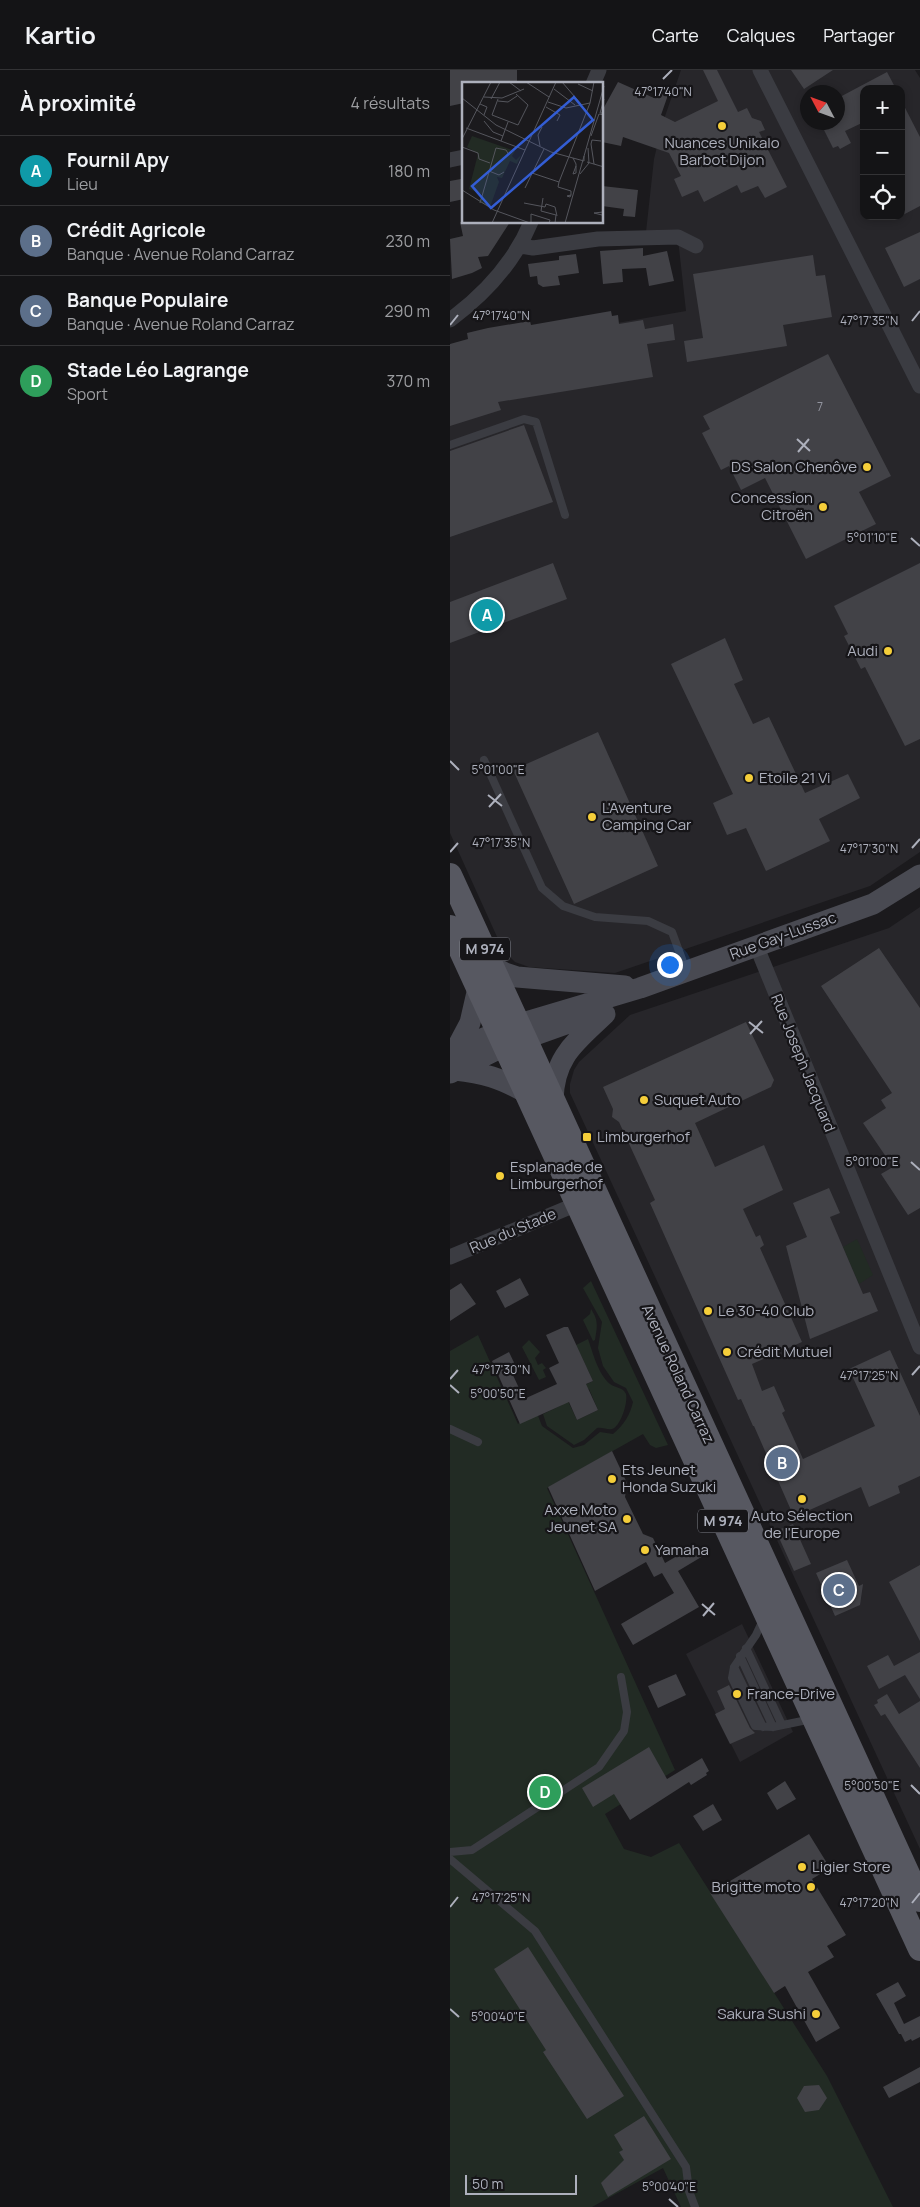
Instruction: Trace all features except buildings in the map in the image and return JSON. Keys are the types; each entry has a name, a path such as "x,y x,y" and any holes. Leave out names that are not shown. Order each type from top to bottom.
{"main road":[{"name":"Rue Gay-Lussac","path":"512,1035 873,904 920,874"},
{"name":"Avenue Roland Carraz","path":"450,875 492,966 512,1035 525,1092 920,1949"},
{"name":"Avenue Roland Carraz","path":"450,927 478,988 512,1035 553,1100 920,1900"},
{"path":"492,966 505,974 517,977 640,988"},
{"path":"452,1063 470,1024 478,988"},
{"name":"Rue Gay-Lussac","path":"512,1035 613,1006 640,988"},
{"path":"553,1100 554,1083 561,1061 570,1049 613,1006"},
{"path":"452,1063 512,1035"},
{"path":"452,1063 479,1073 497,1077 525,1092"}],"street":[{"path":"594,82 599,70"},
{"path":"760,70 920,386"},
{"path":"450,320 469,306 497,278 521,246 530,224"},
{"path":"521,246 533,248 598,239 678,236 696,246"},
{"name":"Rue Joseph Jacquard","path":"756,945 920,1347"},
{"name":"Rue du Stade","path":"450,1257 577,1204"}],"lane":[{"path":"450,445 524,418 536,422 565,515"},
{"path":"484,760 542,888 563,906 595,917 648,921 672,932 686,972"},
{"path":"450,1429 478,1442"},
{"path":"766,1614 756,1635 734,1667 732,1678 755,1726 773,1727 814,1718"},
{"path":"746,1648 782,1725"},
{"path":"740,1656 773,1727"},
{"path":"450,1852 472,1850 599,1767 624,1731 627,1712 621,1677"},
{"path":"450,1859 535,1931 686,2167 689,2191 695,2207"}],"shaded area":[{"path":"681,70 915,70 920,78 920,852 870,886 615,973 529,967 515,962 503,950 450,833 450,352 686,311 678,239 645,241 654,159 663,122"},
{"path":"920,907 920,1849 570,1093 570,1084 574,1070 579,1062 630,1015 889,928"},
{"path":"857,1239 873,1275 859,1284 843,1247"},
{"path":"591,1281 668,1445 656,1448 650,1445 643,1434 547,1488 675,1770 605,1814 624,1849 651,1857 679,1843 827,2076 893,2207 681,2207 663,2168 592,2207 450,2207 450,1351 478,1335 518,1424 535,1408 542,1426 573,1448 584,1445 600,1432 613,1434 626,1420 633,1402 626,1388 614,1382 603,1366 598,1348 602,1322 583,1288"},
{"path":"591,1309 597,1324 595,1340 593,1341 583,1320 590,1314"},
{"path":"588,1339 602,1375 610,1384 625,1392 626,1402 621,1419 615,1427 612,1429 597,1428 584,1440 574,1445 547,1426 543,1414 562,1405 567,1399 577,1420 598,1410 589,1389 579,1394 576,1389 593,1381 576,1345"},
{"path":"529,1340 540,1352 535,1358 538,1365 542,1363 546,1368 543,1370 546,1377 539,1380 522,1347"},
{"name":"France-Drive","path":"742,1624 793,1732 740,1762 686,1654"}],"place":[{"name":"Nuances Unikalo Barbot Dijon","path":"722,126"},
{"name":"DS Salon Chenôve","path":"867,467"},
{"name":"Concession Citroën","path":"823,507"},
{"name":"Fournil Apy","path":"487,615"},
{"name":"Audi","path":"888,651"},
{"name":"Etoile 21 Vi","path":"749,778"},
{"name":"L'Aventure Camping Car","path":"592,817"},
{"name":"Suquet Auto","path":"644,1100"},
{"name":"Limburgerhof","path":"587,1137"},
{"name":"Esplanade de Limburgerhof","path":"500,1176"},
{"name":"Le 30-40 Club","path":"708,1311"},
{"name":"Crédit Mutuel","path":"727,1352"},
{"name":"Crédit Agricole","path":"782,1463"},
{"name":"Ets Jeunet Honda Suzuki","path":"612,1479"},
{"name":"Auto Sélection de l'Europe","path":"802,1499"},
{"name":"Axxe Moto Jeunet SA","path":"627,1519"},
{"name":"Yamaha","path":"645,1550"},
{"name":"Banque Populaire","path":"839,1590"},
{"name":"France-Drive","path":"737,1694"},
{"name":"Stade Léo Lagrange","path":"545,1792"},
{"name":"Ligier Store","path":"802,1867"},
{"name":"Brigitte moto","path":"811,1887"},
{"name":"Sakura Sushi","path":"816,2014"}]}
